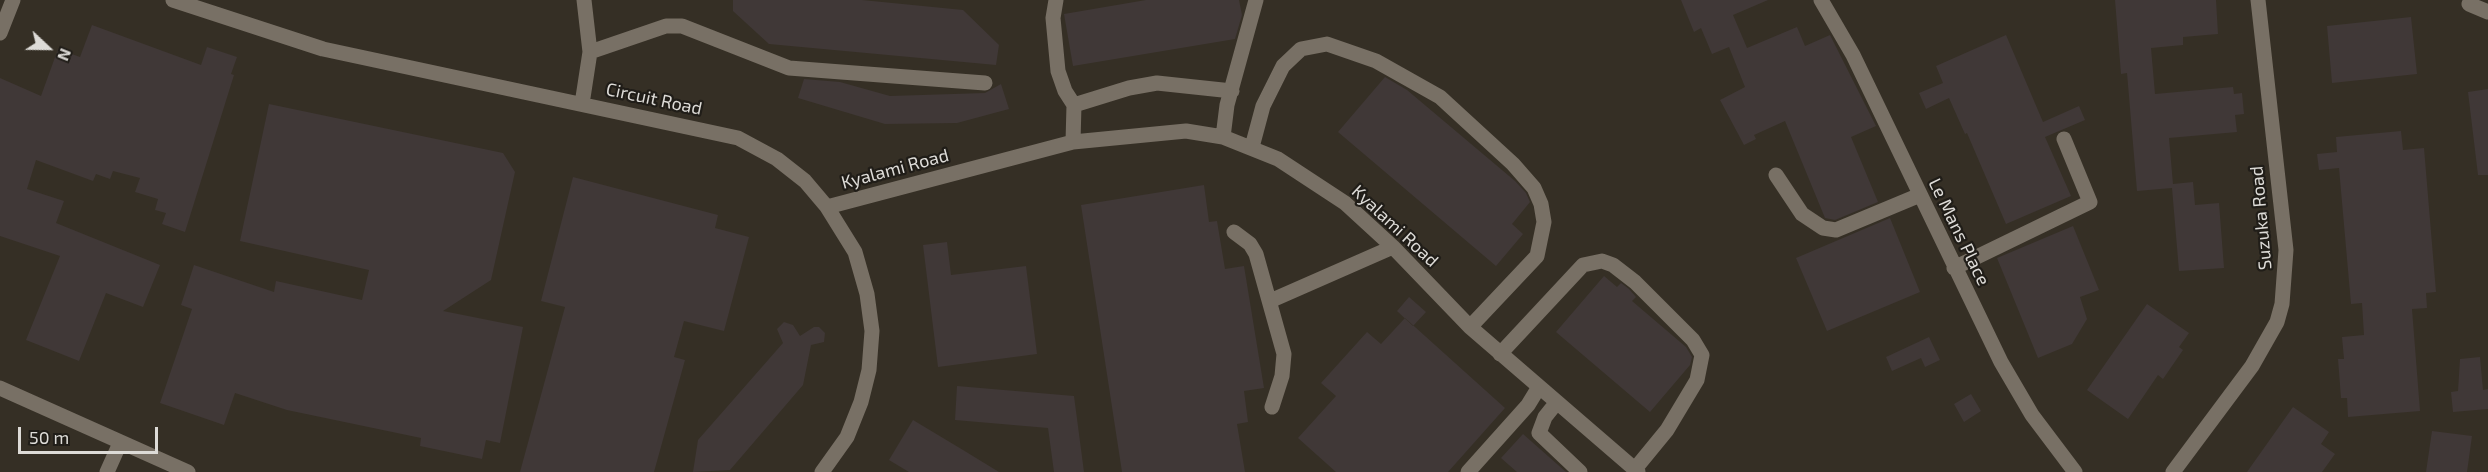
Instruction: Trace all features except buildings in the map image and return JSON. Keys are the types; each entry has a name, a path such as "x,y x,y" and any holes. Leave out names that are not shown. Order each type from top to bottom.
{"lane":[{"path":"0,33 13,0"},
{"name":"Circuit Road","path":"173,0 323,49 738,138 777,159 805,181 826,207 855,252 867,294 872,331 868,370 861,402 847,437 822,472"},
{"path":"582,104 590,52 584,0"},
{"path":"1056,0 1053,18 1058,70 1065,91 1074,105 1073,142"},
{"path":"1223,137 1227,105 1256,0"},
{"name":"Le Mans Place","path":"1821,0 1853,56 1954,268 2021,398 2075,472"},
{"name":"Suzuka Road","path":"2173,472 2252,366 2277,322 2282,304 2286,250 2258,0"},
{"path":"2469,4 2488,12"},
{"path":"590,52 666,26 682,26 789,68 985,83"},
{"path":"1252,147 1263,106 1283,66 1301,48 1327,44 1376,61 1440,97 1513,164 1534,188 1541,204 1544,222 1537,256 1470,327"},
{"path":"1074,105 1129,88 1157,83 1232,91"},
{"name":"Kyalami Road","path":"826,207 1073,142 1186,131 1223,137 1278,159 1345,203 1393,247 1470,327 1636,471"},
{"path":"1954,268 2090,202 2064,139"},
{"path":"1776,175 1802,214 1823,228 1836,230 1920,195"},
{"path":"1234,232 1250,244 1256,254 1284,354 1282,376 1272,407"},
{"path":"1270,301 1393,247"},
{"path":"1500,354 1582,265 1602,261 1613,265 1635,282 1693,340 1702,355 1697,380 1667,430 1636,471"},
{"path":"1468,472 1528,405 1539,387"},
{"path":"0,388 188,472"},
{"path":"1557,402 1545,417 1539,433 1580,472"},
{"path":"107,472 120,443"}],"shaded area":[{"path":"0,0 2488,0 2488,472 0,472"}]}
